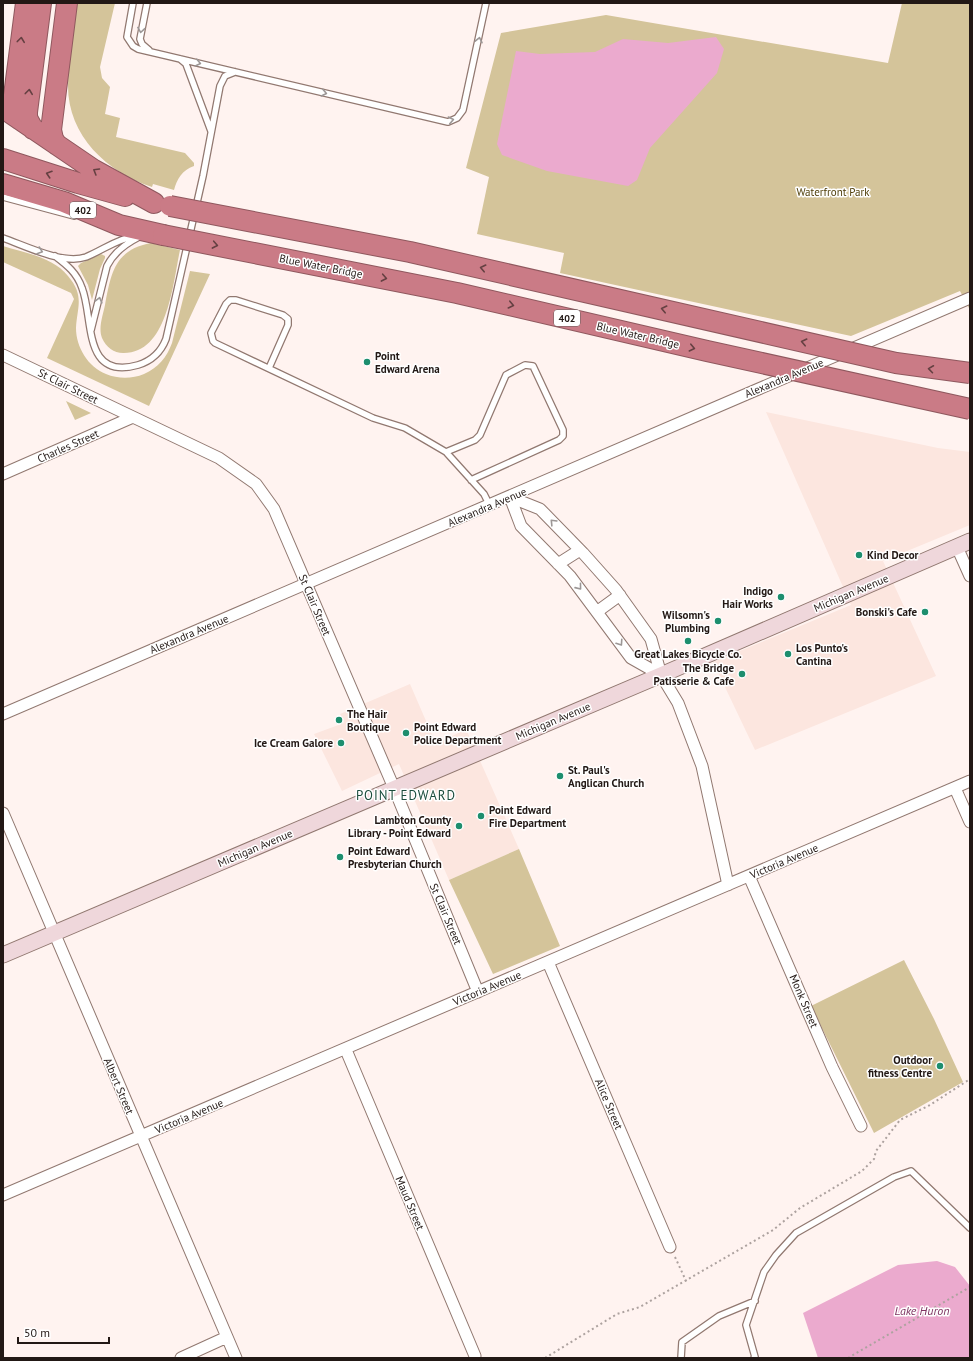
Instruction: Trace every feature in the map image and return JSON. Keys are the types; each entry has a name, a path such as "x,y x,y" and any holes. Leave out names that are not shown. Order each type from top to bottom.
{"highway":[{"path":"3,76 12,3"},
{"path":"26,3 13,108 24,122 94,170 162,205"},
{"path":"24,122 27,118 41,3"},
{"path":"24,122 40,127 54,3"},
{"path":"24,122 53,139 51,130 67,3"},
{"name":"402","path":"7,158 78,183 162,205 410,252 896,363 970,374"},
{"name":"402","path":"3,184 64,202 119,225 154,235"},
{"name":"Blue Water Bridge","path":"154,235 457,293 706,351 970,409"}],"street":[{"name":"Alexandra Avenue","path":"3,714 490,506 970,298"},
{"name":"St Clair Street","path":"3,355 219,458 256,484 274,508 394,788 478,992"},
{"name":"Charles Street","path":"3,474 133,417"},
{"path":"510,497 540,509 580,550 620,595 651,639 661,675 678,703 702,766 728,885"},
{"path":"510,497 521,526 558,564 598,611 631,658 661,675"},
{"path":"964,544 970,576"},
{"name":"Michigan Avenue","path":"3,955 661,675 964,544"},
{"path":"558,564 580,550"},
{"path":"598,611 620,595"},
{"name":"Victoria Avenue","path":"3,1195 346,1050 970,781"},
{"path":"955,788 970,822"},
{"name":"Albert Street","path":"3,813 236,1358"},
{"name":"Monk Street","path":"749,876 832,1067 861,1126"},
{"name":"Alice Street","path":"548,962 670,1247"},
{"name":"Maud Street","path":"346,1050 475,1356"},
{"path":"181,1358 227,1338"}],"lane":[{"path":"133,3 127,37 133,46 180,59 442,121 453,121 461,115 463,110 486,3"},
{"path":"147,3 140,39 146,49 153,52"},
{"path":"180,59 186,64 211,132"},
{"path":"55,256 75,274 82,288 91,338 97,354 106,362 117,366 131,366 144,362 161,349 168,331 203,176 222,81 230,73 241,73"},
{"path":"3,197 58,212 119,225"},
{"path":"91,338 92,325 107,266 111,258 122,247 154,235"},
{"path":"3,238 55,256 66,259 78,259 119,241 154,235"},
{"path":"269,368 288,325 288,319 276,313 236,300 230,300 226,304 211,332 211,338 215,343 373,418 405,428 446,452 484,494 490,506"},
{"path":"446,452 475,440 480,435 506,375 525,365 533,366 563,430 563,436 559,440 471,480"},
{"path":"754,1358 755,1357 746,1325 764,1272 796,1233 894,1177 911,1171 970,1228"},
{"path":"681,1358 682,1342 719,1316 755,1300"}],"path":[{"path":"545,1358 617,1314 640,1307 773,1230 800,1208 862,1171 874,1159 876,1152 900,1120 930,1105 970,1079"},
{"path":"670,1247 687,1283"},
{"path":"848,1358 970,1287"}],"shaded area":[{"path":"766,412 938,448 970,452 970,525 883,561 936,676 755,750 713,662 851,605"},
{"path":"410,684 436,744 466,729 519,849 449,880 399,764 342,791 314,734 344,723 340,714"}],"green space":[{"path":"77,3 115,3 100,67 102,78 110,87 105,114 120,118 116,137 185,153 194,163 194,166 186,170 181,175 174,190 153,184 152,187 120,172 93,150 75,121 70,104 68,76"},
{"name":"Waterfront Park","path":"902,3 970,3 970,310 960,291 851,336 560,273 564,253 477,234 489,177 466,168 501,33 606,15 888,63"},
{"path":"151,243 180,250 171,297 166,314 159,329 150,342 138,350 123,353 116,352 106,344 102,338 100,330 112,274 116,265 129,251 139,246"},
{"path":"3,246 47,260 55,264 68,276 77,290 79,302 76,328 78,342 84,356 100,371 120,378 130,378 144,374 154,369 161,362 172,343 190,271 210,274 149,406 47,358 74,299 71,293 3,262"},
{"path":"101,254 105,256 105,258 100,269 92,300 88,285 78,266 81,263"},
{"path":"66,401 91,413 75,420"},
{"path":"519,849 560,946 493,974 449,880"},
{"path":"904,960 934,1019 963,1082 874,1133 811,1006"}],"water":[{"path":"716,37 724,49 717,73 650,148 637,180 628,186 547,171 502,155 497,144 516,51 540,54 595,52 623,39 668,43"},
{"name":"Lake Huron","path":"937,1261 955,1267 970,1286 970,1358 818,1358 803,1313 898,1265"}],"place":[{"name":"Point Edward Arena","path":"367,362"},
{"name":"Kind Decor","path":"859,555"},
{"name":"Indigo Hair Works","path":"781,597"},
{"name":"Bonski's Cafe","path":"925,612"},
{"name":"Wilsomn's Plumbing","path":"718,621"},
{"name":"Great Lakes Bicycle Co.","path":"688,641"},
{"name":"Los Punto's Cantina","path":"788,654"},
{"name":"The Bridge Patisserie & Cafe","path":"742,674"},
{"name":"The Hair Boutique","path":"339,720"},
{"name":"Point Edward Police Department","path":"406,733"},
{"name":"Ice Cream Galore","path":"341,743"},
{"name":"St. Paul's Anglican Church","path":"560,776"},
{"name":"Point Edward Fire Department","path":"481,816"},
{"name":"Lambton County Library - Point Edward","path":"459,826"},
{"name":"Point Edward Presbyterian Church","path":"340,857"},
{"name":"Outdoor fitness Centre","path":"940,1066"}],"district":[{"name":"POINT EDWARD","path":"406,795"}]}
